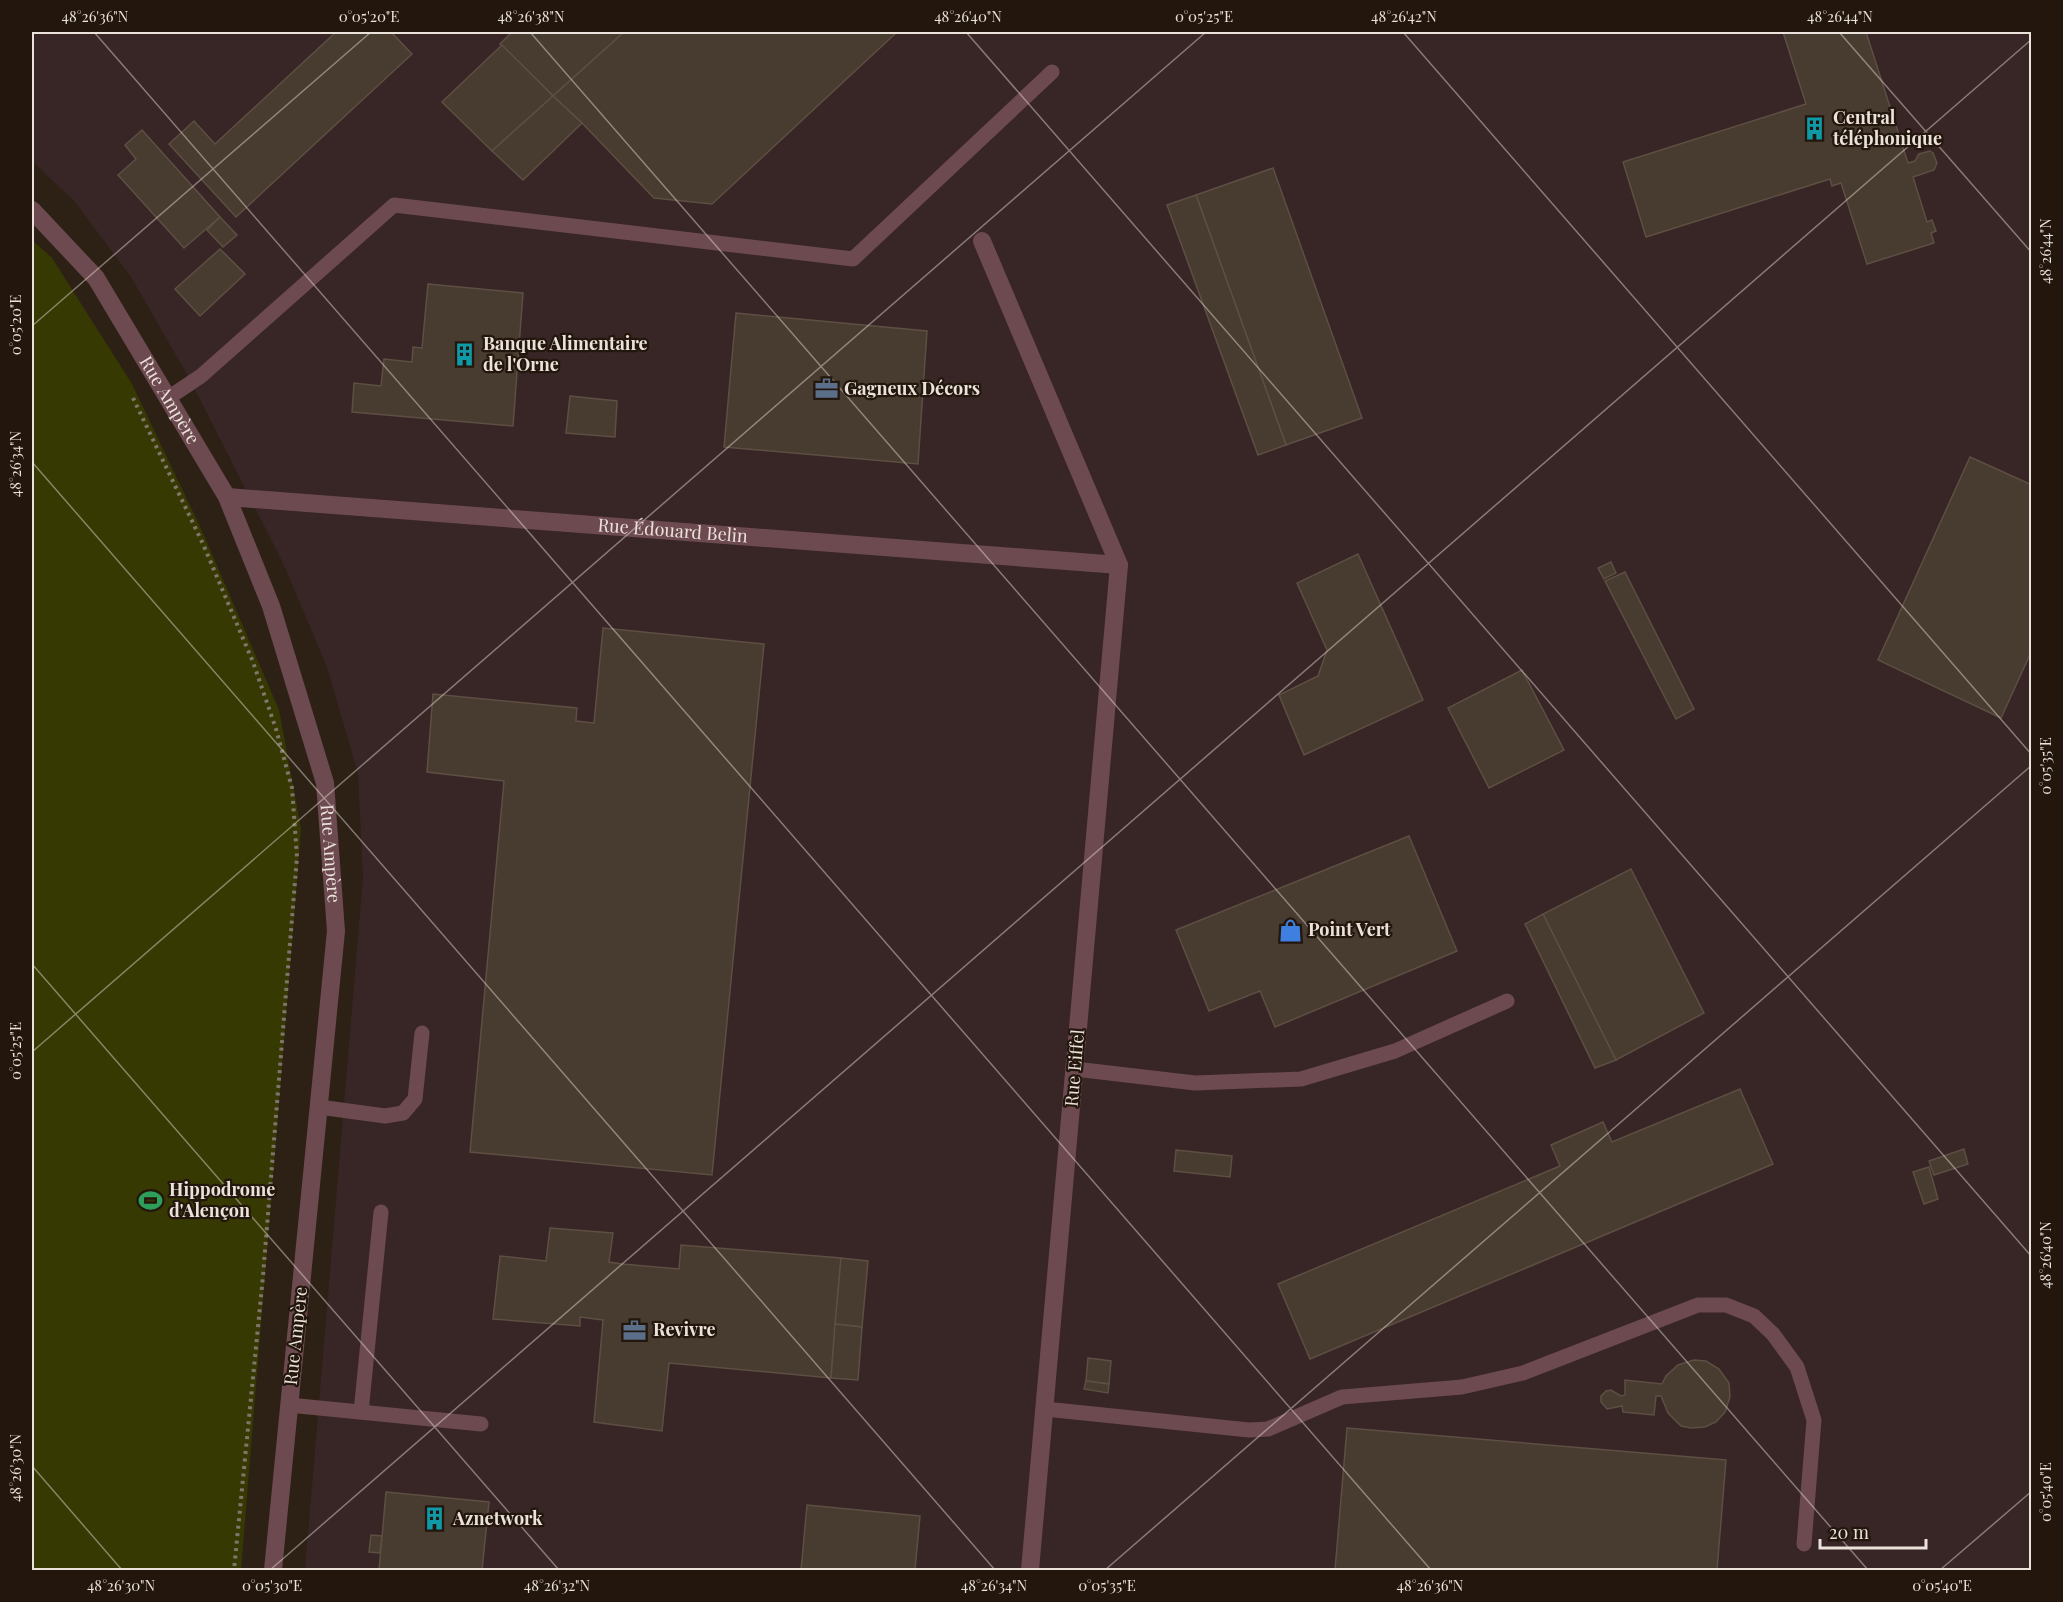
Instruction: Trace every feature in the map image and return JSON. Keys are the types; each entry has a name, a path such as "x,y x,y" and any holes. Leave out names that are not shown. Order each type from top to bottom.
{"street":[{"name":"Rue Ampère","path":"32,210 96,278 227,497 271,606 325,783 336,931 273,1570"},
{"path":"982,241 1119,565"},
{"name":"Rue Édouard Belin","path":"227,497 1119,565"},
{"name":"Rue Eiffel","path":"1030,1570 1119,565"}],"lane":[{"path":"168,398 201,376 394,205 853,259 1052,72"},
{"path":"1075,1069 1195,1083 1301,1079 1395,1051 1507,1000"},
{"path":"319,1107 386,1116 403,1113 415,1099 422,1033"},
{"path":"361,1412 381,1212"},
{"path":"1045,1409 1249,1430 1268,1429 1342,1397 1462,1387 1523,1373 1698,1305 1726,1305 1754,1316 1773,1334 1797,1367 1814,1420 1804,1545"},
{"path":"289,1405 481,1424"}],"path":[{"name":"Rue Ampère","path":"128,389 203,544 253,662 276,729 292,788 297,857 264,1264 234,1570"}],"shaded area":[{"path":"32,32 2031,32 2031,1570 305,1570 363,878 358,773 327,667 282,561 188,376 131,277 75,202 32,161"},
{"name":"Hippodrome d'Alençon","path":"32,240 52,258 132,384 202,531 279,710 301,829 241,1570 32,1570"}],"building":[{"path":"336,32 391,32 412,54 236,217 169,144 194,121 215,144"},
{"path":"512,32 624,32 553,96 500,44"},
{"path":"624,32 897,32 712,204 654,198 553,96"},
{"name":"Central téléphonique","path":"1783,32 1866,32 1908,163 1915,161 1919,154 1930,151 1937,163 1934,170 1913,177 1927,222 1932,220 1936,231 1931,233 1934,243 1867,264 1841,183 1832,186 1830,179 1646,237 1623,162 1806,104"},
{"path":"502,45 553,96 492,151 442,102"},
{"path":"553,96 582,123 523,180 492,151"},
{"path":"142,130 220,217 184,248 118,175 136,159 125,145"},
{"path":"1273,168 1362,418 1286,445 1196,195"},
{"path":"1196,195 1286,445 1258,455 1167,205"},
{"path":"220,217 237,235 223,247 207,230"},
{"path":"220,249 245,274 200,316 175,289"},
{"name":"Banque Alimentaire de l'Orne","path":"428,284 523,293 513,426 352,412 354,383 381,386 384,359 412,362 413,347 422,348"},
{"name":"Gagneux Décors","path":"736,313 927,331 918,464 724,447"},
{"path":"570,396 617,401 615,437 566,433"},
{"path":"1970,457 2032,485 2032,650 2001,718 1878,660"},
{"path":"1358,554 1423,700 1304,755 1279,695 1318,676 1327,650 1297,583"},
{"path":"1611,562 1616,573 1604,579 1598,568"},
{"path":"1625,572 1694,709 1676,719 1605,581"},
{"path":"603,628 764,644 712,1175 470,1152 504,781 427,772 433,694 577,708 576,721 594,723"},
{"path":"1522,670 1564,750 1489,788 1448,708"},
{"path":"1409,836 1457,951 1275,1027 1260,991 1209,1011 1176,930"},
{"path":"1631,869 1704,1013 1616,1060 1543,914"},
{"path":"1543,914 1616,1060 1595,1068 1525,924"},
{"path":"1740,1089 1773,1164 1310,1359 1278,1284 1560,1166 1551,1145 1603,1122 1612,1142"},
{"path":"1964,1149 1968,1164 1934,1175 1929,1161"},
{"path":"1176,1150 1232,1156 1230,1177 1174,1171"},
{"path":"1929,1167 1938,1199 1924,1204 1913,1172"},
{"path":"550,1228 613,1233 609,1262 622,1264 679,1269 681,1245 841,1258 831,1378 669,1363 662,1431 594,1422 603,1320 580,1317 580,1326 493,1319 500,1256 546,1261"},
{"path":"841,1258 868,1261 862,1327 835,1324"},
{"path":"835,1324 862,1327 858,1380 831,1378"},
{"path":"1088,1358 1111,1361 1109,1384 1086,1381"},
{"path":"1694,1360 1706,1361 1719,1369 1729,1383 1730,1397 1725,1412 1716,1422 1705,1427 1681,1426 1668,1413 1661,1396 1656,1396 1654,1415 1623,1412 1622,1406 1607,1409 1601,1402 1601,1396 1606,1391 1611,1390 1621,1396 1625,1395 1625,1380 1662,1384 1666,1376 1678,1365"},
{"path":"1086,1381 1109,1384 1108,1393 1084,1389"},
{"path":"1347,1428 1726,1460 1717,1570 1335,1570"},
{"name":"Aznetwork","path":"386,1492 489,1502 482,1570 379,1570"},
{"path":"807,1505 920,1516 915,1570 801,1570"},
{"path":"371,1535 382,1536 380,1553 369,1552"}],"place":[{"name":"Central téléphonique","path":"1815,128"},
{"name":"Banque Alimentaire de l'Orne","path":"465,354"},
{"name":"Gagneux Décors","path":"826,389"},
{"name":"Point Vert","path":"1290,930"},
{"name":"Hippodrome d'Alençon","path":"151,1200"},
{"name":"Revivre","path":"635,1330"},
{"name":"Aznetwork","path":"435,1519"}]}
